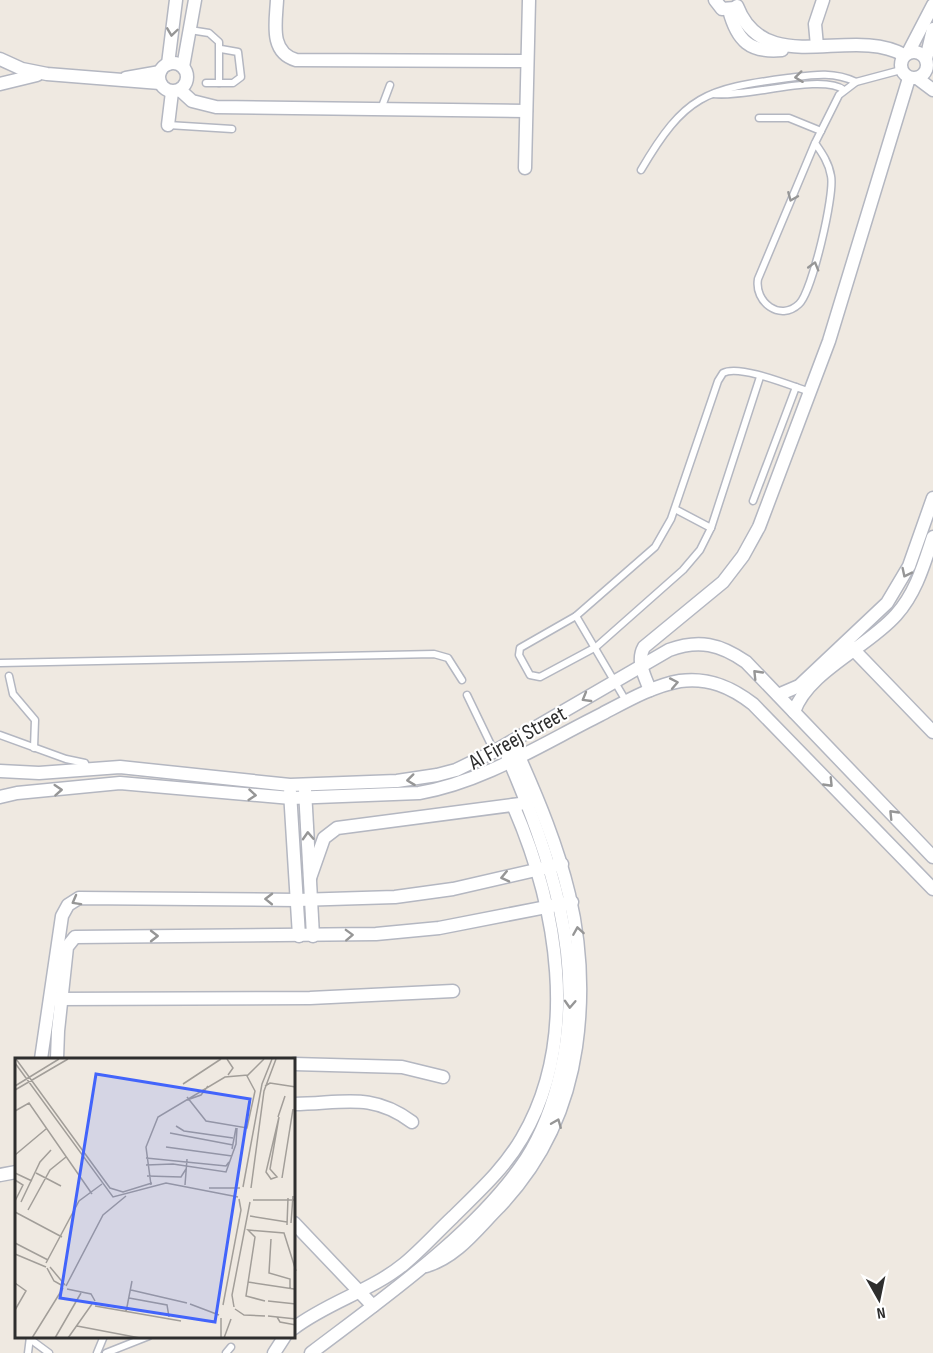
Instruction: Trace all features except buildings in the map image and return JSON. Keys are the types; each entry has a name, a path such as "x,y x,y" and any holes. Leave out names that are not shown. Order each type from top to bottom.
{"street":[{"path":"176,0 163,73 165,89 176,91 200,104 216,107 526,111"},
{"path":"183,67 195,0"},
{"path":"277,0 277,41 281,52 296,60 527,61"},
{"path":"525,168 529,0"},
{"path":"715,0 719,8 735,6 750,29 763,39 778,45 801,47 873,45 906,54 916,52 919,71 933,90"},
{"path":"817,46 815,24 823,0"},
{"path":"919,71 900,62 920,33 933,5"},
{"path":"650,690 641,666 641,651 711,594 743,556 759,527 811,393 933,29"},
{"path":"0,59 22,69 47,74 122,79 163,73 176,63 183,67 188,77 176,91 168,124"},
{"path":"0,84 47,74"},
{"path":"921,554 933,498"},
{"path":"794,712 799,699 810,685 851,647 896,592 933,537"},
{"name":"Al Fireej Street","path":"0,771 39,773 120,767 290,785 398,781 437,776 456,770 503,746 641,666 685,644 717,645 746,662 933,857"},
{"path":"778,695 799,686 851,647"},
{"path":"851,647 933,732"},
{"name":"Al Fireej Street","path":"0,797 17,793 120,783 291,798 398,795 440,790 479,776 650,690 681,681 697,680 720,684 741,694 933,889"},
{"path":"312,1353 419,1268 445,1259 460,1248 512,1193 531,1168 549,1140 562,1112 573,1036 566,903 556,866 533,803 514,758 503,746"},
{"path":"120,767 120,783"},
{"path":"80,788 83,769"},
{"path":"305,784 313,936"},
{"path":"290,785 299,936"},
{"path":"310,878 324,838 337,828 533,803"},
{"path":"296,1327 393,1272 424,1246 504,1164 530,1123 548,1071 555,1024 555,958 537,870 513,805"},
{"path":"57,1058 56,999 62,916 68,905 79,898 311,900 424,894 556,866"},
{"path":"41,1058 67,947 75,937 313,936 439,928 566,903"},
{"path":"56,999 310,998 453,991"},
{"path":"296,1064 402,1067 443,1077"},
{"path":"296,1104 362,1100 388,1107 412,1122"},
{"path":"0,1175 15,1172"},
{"path":"296,1225 373,1306"},
{"path":"274,1353 284,1338"}],"lane":[{"path":"190,30 212,34 219,42 221,49 219,83"},
{"path":"206,83 236,83 240,77 238,52 221,49"},
{"path":"815,143 825,157 831,176 830,207 804,298 791,309 775,309 762,300 757,290 758,279 815,143 835,101 844,90 856,82 919,71"},
{"path":"641,170 680,114 698,100 713,93 728,87 825,74 856,82"},
{"path":"761,82 761,91"},
{"path":"713,93 761,91 827,82 844,90"},
{"path":"381,109 390,85"},
{"path":"759,118 789,118 821,131"},
{"path":"168,124 232,129"},
{"path":"760,377 711,528 700,550 688,565 596,647 540,677 532,677 519,655 520,648 576,616 655,546 667,529 720,376 733,369 796,387 811,393"},
{"path":"753,501 796,387"},
{"path":"675,509 711,528"},
{"path":"576,616 626,701"},
{"path":"0,663 434,654 448,658 462,680"},
{"path":"9,676 13,694 29,710 37,725 34,748"},
{"path":"467,695 503,746"},
{"path":"0,735 85,763 83,769"},
{"path":"28,1353 30,1338"},
{"path":"30,1338 49,1353"},
{"path":"97,1353 103,1338"},
{"path":"106,1353 144,1338"},
{"path":"226,1353 231,1347"}]}
